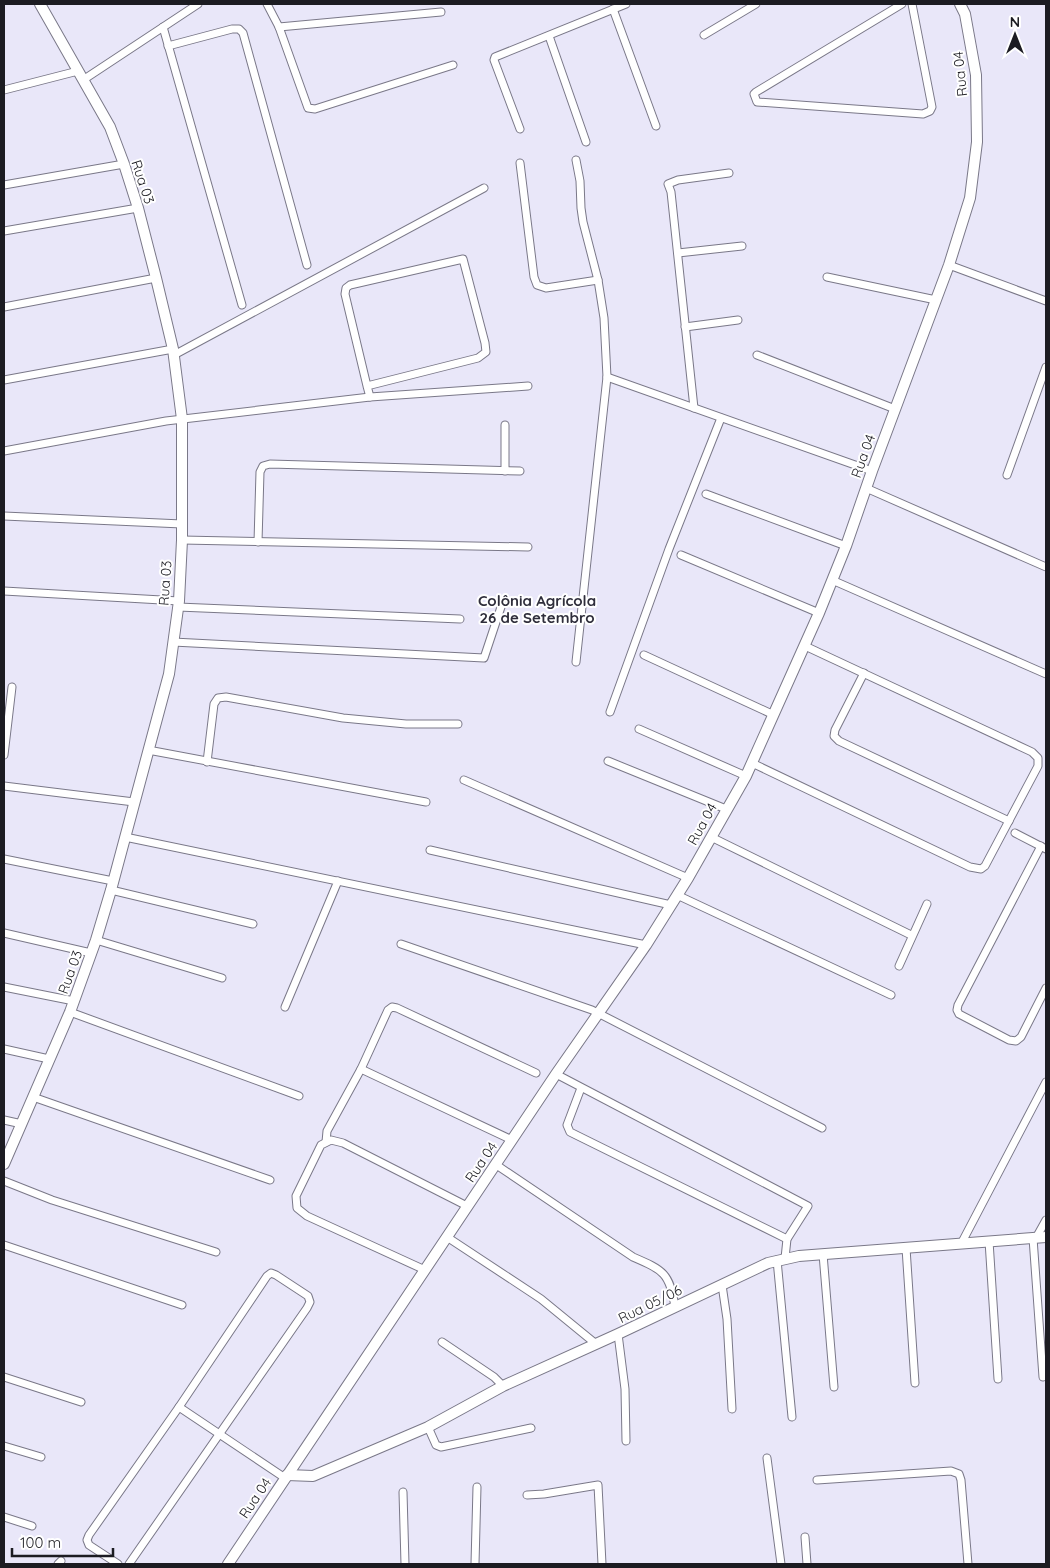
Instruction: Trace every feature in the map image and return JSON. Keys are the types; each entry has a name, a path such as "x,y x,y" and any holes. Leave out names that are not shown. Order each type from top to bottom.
{"street":[{"name":"Rua 03","path":"4,1164 70,1012 96,940 112,886 169,674 178,604 182,540 182,419 173,352 138,208 110,127 40,4"},
{"path":"4,90 80,76 198,4"},
{"path":"267,4 279,27 308,108 315,109 453,65"},
{"path":"520,129 494,60 495,57 626,4"},
{"path":"704,35 756,4"},
{"path":"902,4 756,92 754,94 757,102 924,114 930,111 932,106 912,4"},
{"name":"Rua 04","path":"228,1564 495,1164 646,944 688,878 746,776 819,613 846,546 949,265 970,198 977,142 976,75 965,14 960,4"},
{"path":"613,9 656,126"},
{"path":"279,27 441,12"},
{"path":"163,27 242,305"},
{"path":"168,46 232,29 239,28 243,33 307,264"},
{"path":"549,36 586,142"},
{"path":"576,160 580,181 583,222 598,280 604,318 606,378 576,662"},
{"path":"520,163 534,277 537,285 546,288 598,280"},
{"path":"4,185 124,164"},
{"path":"694,408 671,192 668,184 678,180 729,173"},
{"path":"4,380 173,352 484,188"},
{"path":"4,231 138,208"},
{"path":"678,253 742,246"},
{"path":"367,386 478,358 486,352 486,344 463,259 350,285 346,288 345,294 367,386 370,397"},
{"path":"949,265 1046,301"},
{"path":"827,277 936,300"},
{"path":"4,307 156,278"},
{"path":"686,326 738,320"},
{"path":"757,355 895,409"},
{"path":"1007,475 1046,368"},
{"path":"606,378 872,472"},
{"path":"4,451 182,419 370,397 528,386"},
{"path":"610,712 669,549 721,418"},
{"path":"505,425 505,471"},
{"path":"258,542 260,472 263,466 270,464 520,471"},
{"path":"866,488 1046,567"},
{"path":"706,494 846,546"},
{"path":"4,516 182,524"},
{"path":"182,540 528,547"},
{"path":"681,555 819,613"},
{"path":"832,580 1046,674"},
{"path":"4,592 178,604 460,619"},
{"path":"173,642 484,658 502,604"},
{"path":"752,763 970,867 981,869 985,866 1038,766 1038,758 1032,752 804,646"},
{"path":"644,655 774,715"},
{"path":"864,673 835,730 834,736 839,741 1009,821"},
{"path":"4,755 12,687"},
{"path":"207,762 214,704 218,698 226,697 343,718 406,724 458,724"},
{"path":"639,729 746,776"},
{"path":"148,750 426,802"},
{"path":"608,761 726,809"},
{"path":"464,780 688,878"},
{"path":"4,786 134,802"},
{"path":"1015,833 1044,847 957,1010 959,1014 1009,1040 1016,1041 1021,1037 1046,988"},
{"path":"125,837 646,944"},
{"path":"710,838 912,935"},
{"path":"430,850 671,905"},
{"path":"4,860 112,886 253,924"},
{"path":"285,1007 338,881"},
{"path":"677,895 891,995"},
{"path":"899,966 927,904"},
{"path":"4,933 91,954"},
{"path":"96,940 222,978"},
{"path":"401,944 592,1010 822,1128"},
{"path":"4,987 74,1001"},
{"path":"326,1142 327,1131 361,1068 388,1010 392,1007 536,1072"},
{"path":"70,1012 299,1096"},
{"path":"4,1049 49,1059"},
{"path":"361,1068 512,1140"},
{"path":"556,1074 808,1206 787,1239 781,1259 792,1417"},
{"path":"961,1244 1046,1082"},
{"path":"581,1088 567,1125 570,1132 787,1239"},
{"path":"32,1097 270,1180"},
{"path":"4,1120 22,1124"},
{"path":"424,1270 307,1216 297,1208 296,1196 321,1145 331,1140 343,1143 467,1206"},
{"path":"495,1164 633,1257 658,1268 668,1277 674,1307"},
{"path":"4,1181 52,1200 216,1252"},
{"path":"1043,1377 1038,1238 1046,1220"},
{"path":"447,1237 541,1299 596,1344"},
{"name":"Rua 05/06","path":"286,1477 313,1476 428,1426 503,1386 768,1263 781,1259 823,1254 1038,1238"},
{"path":"989,1241 998,1379"},
{"path":"4,1245 182,1305"},
{"path":"906,1248 915,1383"},
{"path":"823,1254 834,1387"},
{"path":"118,1564 89,1545 87,1540 89,1535 179,1407 267,1276 271,1273 276,1275 308,1296 310,1302 129,1564"},
{"path":"722,1285 727,1319 732,1408"},
{"path":"618,1334 625,1390 626,1441"},
{"path":"442,1342 494,1377 503,1386"},
{"path":"4,1377 81,1402"},
{"path":"179,1407 286,1477"},
{"path":"428,1426 436,1446 440,1447 532,1428"},
{"path":"4,1446 40,1457"},
{"path":"767,1458 781,1564"},
{"path":"817,1480 951,1471 959,1474 968,1564"},
{"path":"527,1495 598,1485 602,1564"},
{"path":"475,1564 478,1487"},
{"path":"404,1492 405,1564"},
{"path":"4,1517 32,1526"},
{"path":"805,1538 807,1564"}],"district":[{"name":"Colônia Agrícola 26 de Setembro","path":"537,610"}]}
